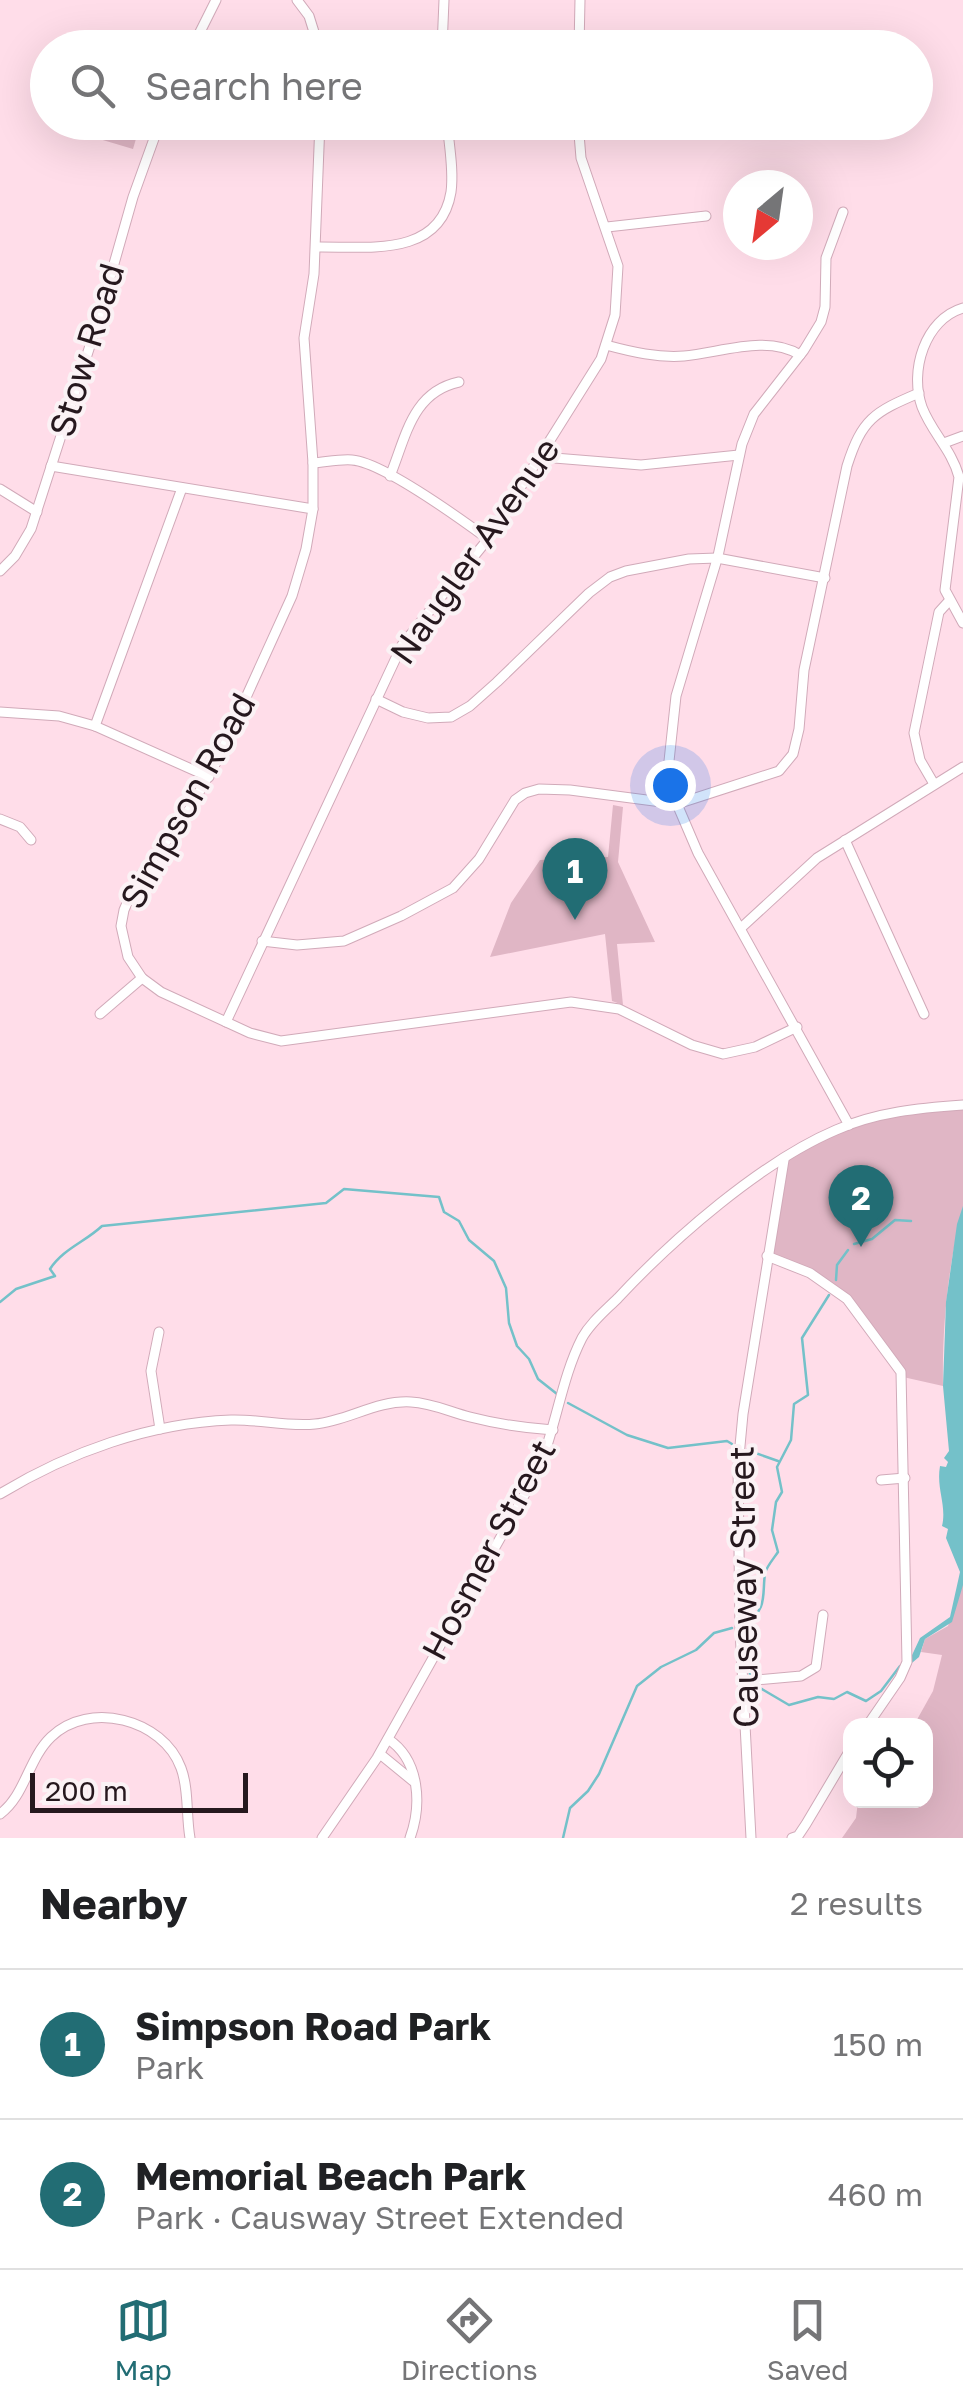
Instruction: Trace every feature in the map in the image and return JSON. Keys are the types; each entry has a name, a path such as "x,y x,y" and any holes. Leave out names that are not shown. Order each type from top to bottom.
{"street":[{"path":"201,30 216,0"},
{"path":"297,0 310,16 314,30"},
{"path":"443,30 444,0"},
{"path":"579,30 580,0"},
{"name":"Stow Road","path":"0,571 24,543 37,512 154,140"},
{"name":"Simpson Road","path":"142,978 122,942 124,910 138,880 177,829 209,777 292,596 306,549 313,509 313,463 304,338 316,247 319,140"},
{"path":"316,247 394,246 410,243 432,230 443,216 451,193 448,140"},
{"name":"Naugler Avenue","path":"226,1022 402,645 488,539 586,388 606,345 618,290 618,266 581,158 580,140"},
{"path":"844,212 826,258 825,306 820,322 754,414 739,455 717,558 676,696 669,760 677,804 706,867 849,1125"},
{"path":"606,228 706,216"},
{"path":"963,308 944,316 925,342 919,393 921,406 955,461 959,516 945,574 950,602 963,623"},
{"path":"606,345 653,356 770,345 800,354"},
{"path":"390,476 427,395 459,382"},
{"path":"262,942 344,940 453,888 473,867 515,800 525,793 539,789 570,790 677,804 779,771 793,754 800,728 804,670 847,466 858,434 871,418 919,393"},
{"path":"944,443 963,436"},
{"path":"542,456 641,465 739,455"},
{"path":"313,463 351,459 364,462 488,539"},
{"path":"51,466 313,509"},
{"path":"95,726 182,488"},
{"path":"0,489 37,512"},
{"path":"376,699 428,718 451,716 470,706 589,592 610,577 689,559 717,558 824,578"},
{"path":"934,784 920,760 914,733 939,612 950,602"},
{"path":"0,712 58,716 95,726 209,777"},
{"path":"742,927 797,874 963,766"},
{"path":"0,818 20,826 31,840"},
{"path":"845,840 924,1014"},
{"path":"100,1014 142,978 175,1000 265,1038 297,1040 587,1002 619,1009 692,1045 723,1054 740,1053 796,1027"},
{"name":"Hosmer Street","path":"322,1838 380,1754 535,1476 576,1353 591,1324 672,1246 784,1159 849,1125 902,1111 963,1105"},
{"name":"Causeway Street","path":"751,1838 739,1614 738,1468 784,1159"},
{"path":"768,1256 818,1278 848,1299 903,1377 906,1662 900,1678 872,1718"},
{"path":"159,1332 151,1372 160,1429"},
{"path":"0,1494 58,1463 160,1429 230,1420 311,1425 405,1401 532,1430 553,1430"},
{"path":"882,1480 906,1478"},
{"path":"744,1681 802,1676 816,1667 823,1615"},
{"path":"0,1814 10,1806 51,1736 82,1718 106,1716 141,1726 166,1746 181,1767 190,1838"},
{"path":"388,1739 405,1754 414,1784 417,1818 410,1838"},
{"path":"380,1754 414,1784"},
{"path":"792,1838 798,1836 843,1762"}],"shaded area":[{"path":"103,140 136,140 133,149"},
{"path":"613,805 623,807 618,862 655,942 617,944 623,1005 612,1001 605,934 490,957 511,903 540,860 608,857"},
{"path":"963,1105 963,1207 947,1296 943,1386 903,1377 839,1292 767,1256 784,1159 849,1125"},
{"path":"963,1578 963,1838 842,1838 856,1818 857,1808 933,1808 933,1718 918,1718 933,1691 942,1655 921,1652 925,1639 948,1626"}],"water":[{"path":"963,1206 963,1585 952,1622 925,1639 919,1657 906,1668 920,1638 950,1617 960,1572 946,1538 948,1529 942,1526 939,1474 940,1466 946,1467 948,1462 944,1458 949,1451 943,1386 946,1302"}],"waterway":[{"path":"0,1302 16,1289 55,1276 50,1269 55,1262 102,1226 326,1203 344,1189 439,1197 444,1212 459,1221 469,1240 494,1261 506,1288 509,1323 517,1346 529,1359 538,1379 557,1394"},
{"path":"854,1244 872,1239 895,1220 911,1221"},
{"path":"836,1280 837,1265 848,1250"},
{"path":"745,1623 761,1607 765,1573 778,1552 772,1530 776,1502 782,1492 777,1467 791,1440 794,1404 808,1395 802,1338 829,1295"},
{"path":"568,1403 627,1435 668,1448 727,1441 732,1444"},
{"path":"747,1450 778,1461"},
{"path":"746,1623 750,1675"},
{"path":"563,1838 570,1808 599,1774 637,1686 661,1667 696,1650 714,1633 732,1628"},
{"path":"755,1685 789,1705 818,1697 834,1699 847,1692 866,1701 881,1691 900,1666"}],"place":[{"name":"Simpson Road Park","path":"575,920"},
{"name":"Memorial Beach Park","path":"861,1247"}]}
